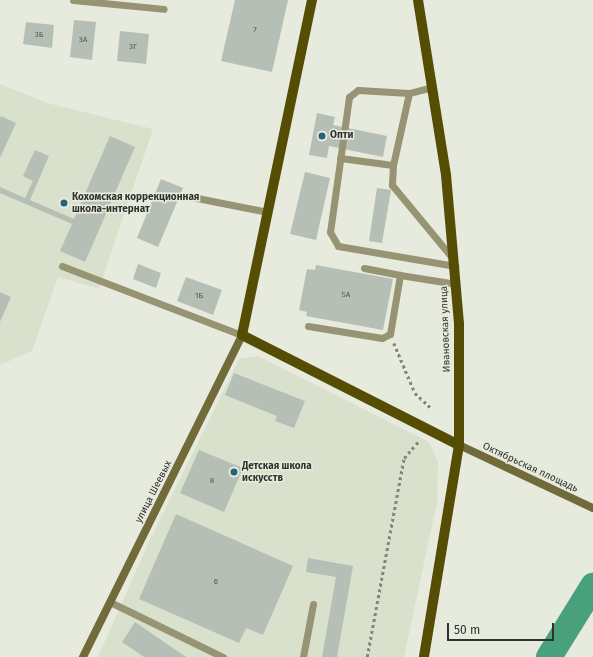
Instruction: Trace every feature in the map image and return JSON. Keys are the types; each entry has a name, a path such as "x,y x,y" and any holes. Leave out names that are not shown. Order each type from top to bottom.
{"main road":[{"path":"312,0 242,335 459,445"},
{"name":"Ивановская улица","path":"418,0 433,87 455,263 459,445 424,657"},
{"name":"улица Шеевых","path":"83,657 242,335"},
{"name":"Октябрьская площадь","path":"459,445 593,508"}],"lane":[{"path":"73,0 164,9"},
{"path":"433,87 409,93 358,90 349,97 330,232 338,246 455,263"},
{"path":"409,93 393,165 392,185 455,263"},
{"path":"340,158 393,165"},
{"path":"192,196 268,212"},
{"path":"62,266 242,335"},
{"path":"364,268 456,284"},
{"path":"308,326 382,338 390,334 400,274"},
{"path":"110,602 223,657"},
{"path":"303,657 312,604"}],"path":[{"path":"390,334 415,393 432,409"},
{"path":"367,657 404,458 419,441"}],"shaded area":[{"name":"Кохомская коррекционная школа-интернат","path":"0,84 47,103 153,129 99,289 58,277 32,351 0,365"},
{"path":"258,356 429,442 438,462 437,502 404,657 98,657 148,544 239,359"}],"building":[{"path":"235,0 288,0 272,72 221,61"},
{"path":"74,20 96,22 92,60 70,57"},
{"path":"26,22 54,25 52,48 23,44"},
{"path":"120,31 149,34 146,64 117,61"},
{"path":"317,113 335,117 333,125 387,136 383,157 329,146 327,158 309,155"},
{"path":"1,116 16,123 0,158 0,119"},
{"path":"110,136 135,147 85,262 60,251 72,224 0,193 0,187 25,198 33,181 23,176 35,150 49,156 30,200 74,219"},
{"path":"305,172 330,178 316,240 290,234"},
{"path":"161,179 183,188 158,247 137,238"},
{"path":"377,188 391,190 382,243 369,241"},
{"path":"138,264 161,273 156,288 133,279"},
{"path":"316,265 393,279 383,330 306,316 307,312 299,310 307,269 315,270"},
{"path":"186,277 222,290 213,315 177,301"},
{"path":"0,292 11,297 0,322"},
{"path":"234,373 305,401 294,428 275,421 277,416 225,395"},
{"path":"199,450 243,468 224,512 180,493"},
{"path":"176,514 293,566 263,635 246,628 239,643 139,599"},
{"path":"308,558 353,566 337,657 322,657 336,577 306,572"},
{"path":"135,622 186,657 144,657 122,642"}],"waterway":[{"path":"549,657 593,586"}],"place":[{"name":"Опти","path":"322,136"},
{"name":"Кохомская коррекционная школа-интернат","path":"64,203"},
{"name":"Детская школа искусств","path":"234,472"}]}
